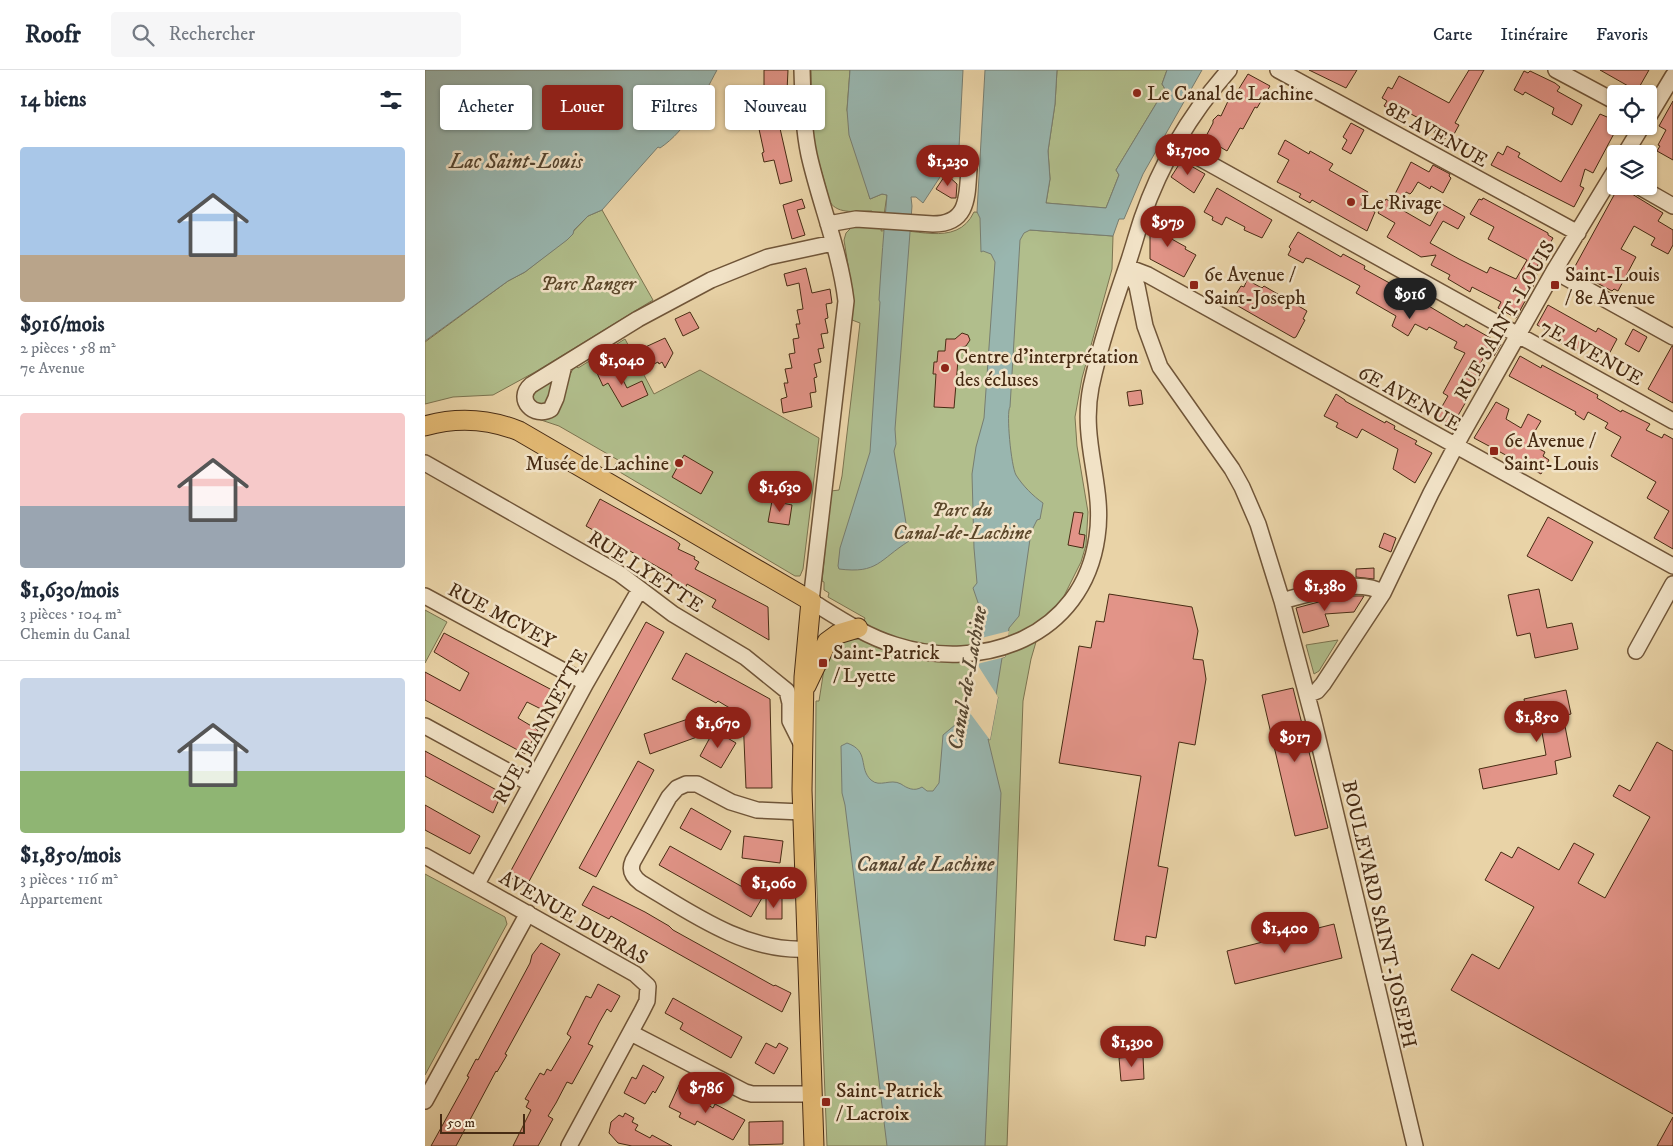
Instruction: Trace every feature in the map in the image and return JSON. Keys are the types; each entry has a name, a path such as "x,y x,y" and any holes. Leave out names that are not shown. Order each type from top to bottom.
{"main road":[{"path":"425,426 451,421 483,421 500,424 528,435 811,601 795,691 803,747 802,812 814,1146"},
{"path":"795,691 824,645 835,635 858,628"}],"street":[{"path":"802,70 807,143 845,290 846,307 811,601 889,643 919,651 950,654 979,652 1007,646 1036,633 1061,612 1081,585 1094,554 1099,512 1088,443 1089,399 1111,313 1147,205 1176,145 1196,110 1229,70"},
{"name":"8E AVENUE","path":"1278,70 1578,233"},
{"path":"1556,70 1607,97"},
{"path":"1657,103 1673,76"},
{"name":"7E AVENUE","path":"1176,145 1673,421"},
{"path":"828,224 847,219 941,224 958,216 967,200 969,169"},
{"name":"RUE SAINT-LOUIS","path":"1307,695 1317,691 1323,684 1383,593 1456,446 1554,272 1607,185"},
{"path":"1654,195 1673,206"},
{"path":"565,365 626,326 711,280 768,257 833,243"},
{"name":"6E AVENUE","path":"1127,267 1148,275 1673,566"},
{"name":"BOULEVARD SAINT-JOSEPH","path":"1127,267 1137,286 1145,326 1158,361 1242,487 1263,538 1307,695 1415,1146"},
{"path":"1554,272 1673,337"},
{"name":"RUE LYETTE","path":"425,463 620,574 673,614 745,657 795,691"},
{"path":"1636,651 1673,584"},
{"path":"1282,601 1337,588 1373,588 1383,593"},
{"name":"RUE JEANNETTE","path":"477,884 585,683 640,589"},
{"name":"RUE MCVEY","path":"425,596 585,683"},
{"path":"425,726 531,784"},
{"path":"802,812 757,810 731,802 697,784 681,786 672,792 665,803 631,868 635,877 641,882 737,938 789,950 806,950"},
{"name":"AVENUE DUPRAS","path":"425,856 643,980 648,986 647,1001 571,1145"},
{"path":"425,1102 528,913"},
{"path":"631,1033 745,1092 752,1094 812,1094"}],"green space":[{"path":"811,70 850,70 847,110 870,199 882,194 887,195 884,215 875,214 872,211 843,211 830,202 815,148 812,130 825,130 825,85 811,85"},
{"path":"1057,70 1167,70 1162,84 1165,89 1116,170 1119,175 1106,208 1046,203 1050,179 1048,151 1055,104"},
{"name":"Parc Ranger","path":"602,210 653,300 535,372 493,395 453,397 425,404 425,342 508,281 525,272 564,241 588,216"},
{"name":"Parc du Canal-de-Lachine","path":"974,212 1009,214 1030,230 1113,236 1112,269 1082,378 1075,417 1077,446 1088,512 1086,545 1081,562 1062,600 1043,618 1031,659 1023,701 1007,1146 827,1146 815,838 816,701 819,701 824,669 826,669 828,664 825,663 830,651 843,643 842,640 858,639 865,618 828,597 829,593 824,590 824,582 822,581 831,491 839,490 842,476 860,323 852,320 853,296 844,240 846,233 854,225 882,226 881,231 945,233 956,230 966,223"},
{"name":"Musée de Lachine","path":"625,339 654,394 700,370 819,438 803,569 800,576 795,576 613,468 618,460 559,426 538,419 545,418 576,366 578,368"},
{"path":"547,382 552,384 548,401 544,405 535,404 532,396"},
{"path":"425,610 447,622 425,663"},
{"path":"1338,640 1319,671 1314,674 1306,645"},
{"path":"425,874 505,917 507,924 425,1075"}],"water":[{"name":"Lac Saint-Louis","path":"425,70 717,70 709,85 633,85 633,130 680,130 670,141 660,148 658,147 602,210 588,216 567,240 525,272 508,281 425,341"},
{"path":"850,70 963,70 959,148 923,203 916,197 911,197 912,206 894,451 909,541 877,564 852,570 839,569 838,566 840,548 870,452 887,195 882,194 870,199 849,135 847,110"},
{"name":"Canal de Lachine","path":"985,70 1057,70 1055,104 1048,151 1050,179 1046,203 1106,208 1119,175 1116,170 1165,89 1162,84 1167,70 1202,70 1143,174 1124,219 1119,219 1113,236 1030,230 1024,233 1020,240 1009,411 1010,440 1012,461 1016,475 1028,491 1043,503 1040,519 1037,520 1031,532 1019,616 1009,628 1005,657 1002,658 996,695 998,697 990,740 988,739 1001,793 985,1146 887,1146 842,793 841,746 847,743 859,750 867,775 874,782 897,782 911,789 922,787 927,791 933,791 939,783 943,735 968,714 967,706 985,623 973,588 977,583 972,474 976,447 984,418 995,262 991,254 981,252 980,218 977,212"}],"pier":[{"path":"1009,631 1005,657 977,664 998,697 990,740 967,709 981,638"}],"building":[{"path":"764,70 788,70 787,85 764,85"},
{"path":"1309,70 1357,70 1346,88"},
{"path":"1469,70 1484,70 1455,123 1459,125 1453,136 1448,133 1445,139 1434,133 1437,128 1398,107 1395,112 1384,106 1387,101 1382,98 1388,87 1392,89 1399,76 1449,103"},
{"path":"1600,70 1649,70 1640,85 1626,85"},
{"path":"1524,71 1528,73 1530,71 1555,83 1560,87 1557,91 1582,105 1572,125 1552,114 1554,108 1525,92 1523,95 1514,90"},
{"path":"1248,74 1270,86 1257,108 1255,107 1243,129 1240,128 1227,151 1205,138 1213,120 1218,115 1221,116 1229,99 1233,94 1235,95"},
{"path":"1673,101 1673,160 1657,151 1666,130 1659,126"},
{"path":"1600,114 1607,117 1607,135 1613,135 1593,173 1585,169 1580,186 1584,188 1574,207 1491,165 1498,152 1503,155 1507,146 1520,153 1518,157 1561,182"},
{"path":"1351,123 1364,130 1351,154 1342,149 1347,140 1343,137"},
{"path":"759,130 780,130 792,181 780,184 774,160 764,162 762,153 764,152"},
{"path":"1285,140 1309,154 1310,151 1333,164 1329,170 1368,192 1361,205 1375,212 1367,231 1312,200 1310,203 1299,197 1301,194 1277,182 1289,160 1278,154"},
{"path":"1184,162 1205,174 1194,193 1171,177 1180,163"},
{"path":"1411,162 1429,172 1433,165 1450,174 1451,178 1443,193 1431,186 1430,189 1418,182 1410,194 1406,192 1397,207 1430,226 1442,204 1465,217 1458,229 1443,221 1430,243 1459,259 1487,273 1490,267 1516,279 1527,260 1488,239 1494,227 1470,214 1479,199 1482,200 1483,198 1548,233 1553,238 1534,272 1537,274 1535,278 1537,279 1516,318 1498,308 1501,302 1472,287 1470,292 1448,279 1450,275 1431,265 1436,255 1421,257 1387,237 1395,223 1378,213 1386,199 1391,202"},
{"path":"946,174 957,184 956,198 951,198 936,189"},
{"path":"1217,188 1272,220 1262,238 1244,230 1245,227 1226,217 1222,225 1212,220 1213,217 1204,212"},
{"path":"1614,195 1634,195 1663,213 1658,221 1673,230 1673,245 1668,254 1651,245 1655,238 1634,226 1621,249 1636,257 1618,291 1614,289 1612,291 1573,270"},
{"path":"802,199 805,208 797,210 805,235 792,239 783,205"},
{"path":"1156,212 1172,222 1168,237 1196,255 1184,277 1150,259 1150,231"},
{"path":"1298,232 1341,257 1343,254 1365,266 1364,269 1426,303 1464,327 1466,324 1501,344 1494,356 1487,352 1477,369 1483,372 1452,426 1436,417 1448,396 1443,393 1465,353 1454,348 1457,342 1429,327 1427,330 1415,324 1408,336 1392,326 1396,316 1356,293 1360,286 1310,259 1306,258 1303,263 1288,255 1291,249 1289,247"},
{"path":"806,268 812,293 830,289 832,303 826,304 828,318 825,319 828,333 821,334 824,348 818,349 821,362 814,364 817,377 814,378 816,392 810,393 812,407 783,413 781,399 787,397 784,383 788,383 785,369 792,368 789,354 795,353 793,339 799,338 796,324 800,324 797,310 803,309 799,283 787,286 784,274"},
{"path":"1247,280 1262,288 1264,286 1307,311 1303,319 1305,320 1296,337 1294,338 1231,302 1241,286 1244,287"},
{"path":"1548,305 1596,332 1598,328 1617,339 1608,356 1584,343 1580,351 1576,348 1575,351 1560,342 1561,340 1558,336 1537,325"},
{"path":"690,312 699,328 683,336 675,319"},
{"path":"1633,329 1647,337 1639,352 1625,344"},
{"name":"Centre d’interprétation des écluses","path":"962,333 968,335 970,340 966,346 959,348 954,408 934,407 936,374 933,374 934,362 937,362 938,351 945,351 946,339 955,339"},
{"path":"665,338 673,353 665,368 662,362 650,366 641,349"},
{"path":"1673,346 1673,403 1648,389"},
{"path":"1520,356 1541,368 1542,365 1598,395 1597,398 1621,412 1622,410 1650,424 1646,430 1662,438 1664,434 1673,439 1673,549 1654,538 1669,511 1647,498 1656,482 1611,456 1621,437 1605,428 1608,423 1588,412 1584,420 1575,414 1576,412 1509,376"},
{"path":"615,364 627,388 642,381 648,395 622,407 608,383 603,386 597,373"},
{"path":"1141,390 1143,404 1129,406 1127,392"},
{"path":"1336,394 1385,423 1386,421 1395,426 1394,429 1417,441 1415,444 1432,453 1415,483 1393,469 1398,449 1362,429 1357,438 1336,427 1338,423 1324,416"},
{"path":"1496,402 1509,409 1506,419 1521,428 1528,414 1541,421 1528,443 1545,452 1543,456 1549,460 1541,474 1474,438"},
{"path":"684,455 713,472 701,494 672,477"},
{"path":"600,499 675,540 680,544 678,549 695,557 694,559 699,562 695,569 768,607 769,640 712,607 716,600 687,584 685,589 669,581 672,575 586,526"},
{"path":"772,501 792,505 789,525 768,522"},
{"path":"1074,512 1083,513 1079,534 1085,535 1083,548 1068,545"},
{"path":"1548,517 1593,542 1572,581 1527,556"},
{"path":"1384,533 1396,538 1391,552 1379,547"},
{"path":"1374,568 1374,579 1356,577 1356,569"},
{"path":"1539,589 1547,628 1572,623 1578,649 1535,658 1530,633 1517,636 1508,595"},
{"path":"1109,594 1192,607 1198,631 1193,659 1203,660 1206,679 1195,745 1179,742 1158,866 1168,868 1156,938 1146,936 1145,946 1114,940 1141,776 1059,763 1079,646 1091,648 1096,621 1104,622"},
{"path":"1348,596 1364,596 1354,612 1325,614 1329,626 1303,633 1296,608"},
{"path":"646,622 664,632 526,887 508,876"},
{"path":"444,633 552,690 543,710 527,702 518,718 538,730 525,754 425,700 425,672 460,691 469,673 434,652"},
{"path":"686,653 770,699 772,788 746,788 743,716 718,701 716,703 672,679"},
{"path":"1293,688 1328,828 1295,836 1262,695"},
{"path":"1566,690 1571,714 1563,716 1571,757 1555,761 1557,774 1483,789 1479,769 1546,755 1540,721 1528,723 1524,699"},
{"path":"691,718 697,737 650,754 644,734"},
{"path":"714,730 736,743 721,768 700,756"},
{"path":"1657,742 1673,751 1673,1114 1451,990 1472,954 1499,969 1534,907 1485,880 1501,852 1512,858 1518,847 1559,870 1574,843 1594,854 1578,883 1605,898 1650,817 1613,796 1619,785 1630,791"},
{"path":"425,751 502,793 493,813 425,776"},
{"path":"638,761 654,770 596,877 579,868"},
{"path":"425,805 480,836 470,854 425,830"},
{"path":"691,808 731,831 721,850 680,828"},
{"path":"744,836 783,841 780,863 742,858"},
{"path":"670,846 762,898 751,917 659,865"},
{"path":"593,886 645,912 673,930 774,986 791,993 782,1012 611,916 609,919 582,905"},
{"path":"766,898 782,898 782,919 766,919"},
{"path":"1334,924 1342,958 1235,984 1227,951"},
{"path":"541,943 560,954 505,1054 507,1055 496,1071 456,1146 431,1146 469,1077 467,1076 476,1059 478,1060 530,963 532,955"},
{"path":"598,984 620,996 611,1012 607,1009 588,1044 593,1046 572,1084 567,1082 548,1116 553,1119 538,1146 513,1146 531,1110 526,1107 529,1101 525,1099 540,1073 544,1075 547,1069 551,1071 571,1037 567,1034 586,996 591,998"},
{"path":"673,998 742,1037 731,1058 680,1029 683,1023 665,1013"},
{"path":"766,1043 776,1048 779,1043 788,1048 774,1074 755,1063"},
{"path":"1143,1056 1144,1079 1121,1081 1119,1058"},
{"path":"643,1065 664,1077 655,1093 653,1091 645,1104 624,1093 632,1077 636,1079"},
{"path":"679,1085 694,1093 693,1096 713,1108 715,1104 745,1120 733,1140 697,1121 695,1125 679,1117 681,1113 669,1107"},
{"path":"625,1113 634,1118 632,1122 638,1125 635,1130 650,1138 652,1135 672,1146 632,1146 618,1143 609,1133 611,1122 619,1115 623,1117"},
{"path":"1673,1117 1673,1146 1657,1146"},
{"path":"783,1121 783,1144 749,1145 749,1122"}],"place":[{"name":"Le Canal de Lachine","path":"1137,93"},
{"name":"Le Rivage","path":"1351,202"},
{"name":"6e Avenue / Saint-Joseph","path":"1194,285"},
{"name":"Saint-Louis / 8e Avenue","path":"1555,285"},
{"name":"Centre d’interprétation des écluses","path":"945,368"},
{"name":"6e Avenue / Saint-Louis","path":"1494,451"},
{"name":"Musée de Lachine","path":"679,463"},
{"name":"Saint-Patrick / Lyette","path":"823,663"},
{"name":"Saint-Patrick / Lacroix","path":"826,1102"}],"water label":[{"name":"Canal-de-Lachine","path":"967,678"}]}
